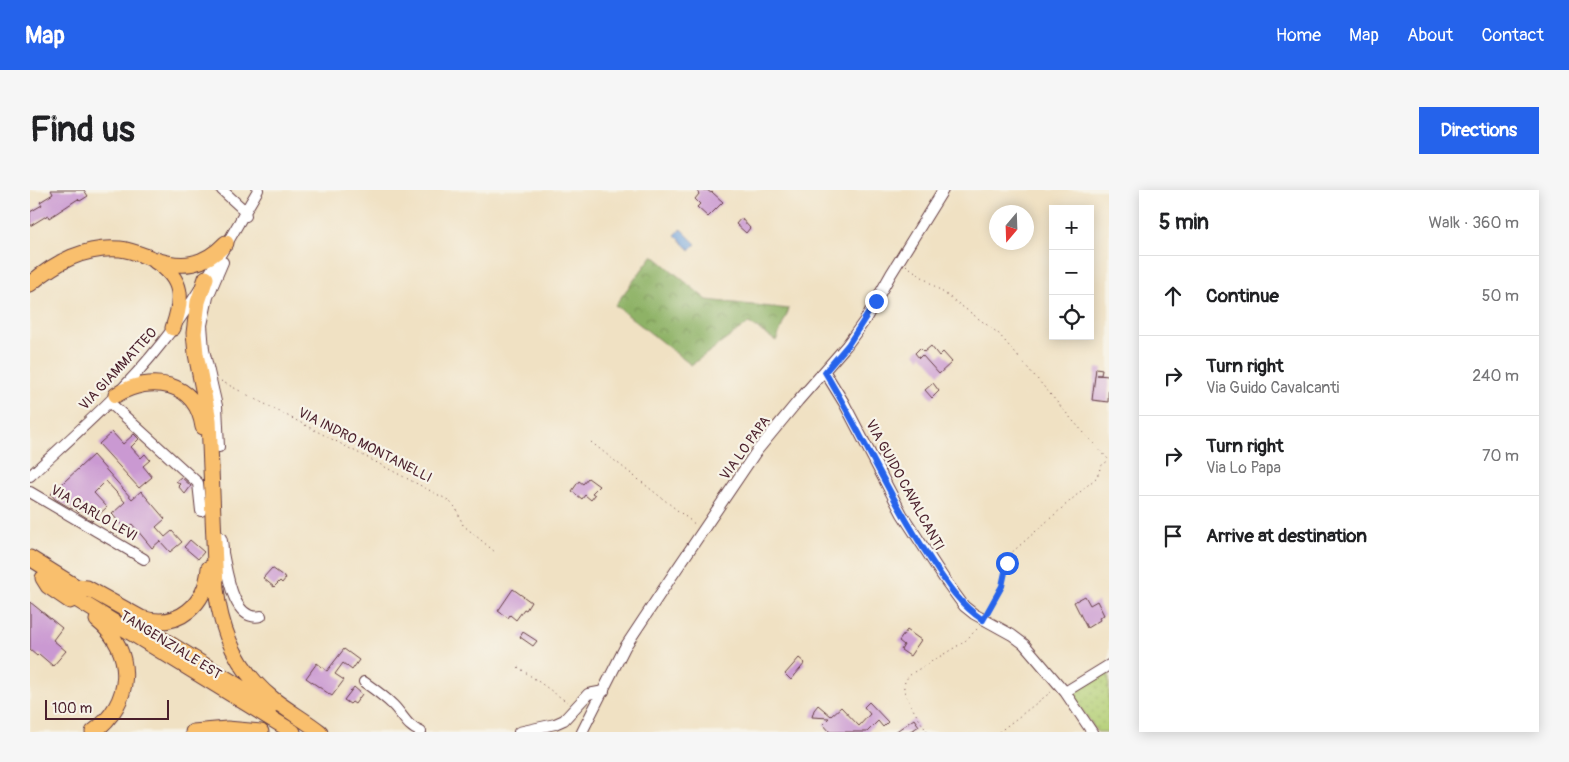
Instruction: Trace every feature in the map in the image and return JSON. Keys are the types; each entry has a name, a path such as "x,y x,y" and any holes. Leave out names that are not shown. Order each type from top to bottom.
{"highway":[{"path":"30,284 58,263 85,252 120,249 164,262 186,264 202,262 210,258 226,243"},
{"path":"140,254 164,267 177,284 180,300 173,328"},
{"path":"206,278 196,312 194,338 209,420 217,535 216,589 220,616 233,651 248,674 265,692 320,732"},
{"path":"76,587 87,588 141,618 164,621 189,611 201,598 208,582 210,564 204,435 199,412 189,397 168,385 160,383 147,383 125,389 113,398"},
{"name":"TANGENZIALE EST","path":"30,558 312,732"},
{"path":"36,574 48,586 104,626 115,639 122,655 125,682 120,698 110,717 93,732"},
{"name":"TANGENZIALE EST","path":"36,574 293,732"},
{"path":"192,732 227,729 260,732"}],"street":[{"path":"219,447 217,406 202,337 204,312 213,283 246,220 245,211 222,190"},
{"name":"VIA GIAMMATTEO","path":"30,476 113,398 151,357 206,278 258,190"},
{"name":"VIA LO PAPA","path":"582,732 625,647 756,452 848,345 943,190"},
{"name":"VIA GUIDO CAVALCANTI","path":"825,372 844,403 902,514 964,606 983,620 1012,635 1024,644 1063,688 1092,732"},
{"path":"113,398 198,483 201,511"},
{"name":"VIA CARLO LEVI","path":"30,492 144,559"},
{"path":"217,535 229,582 240,609 248,615 261,616"},
{"path":"1063,688 1109,666"},
{"path":"364,682 393,705 409,725 421,732"},
{"path":"519,732 560,722 588,694 604,691"}],"path":[{"path":"900,260 998,333 1109,460 1100,466 1097,477 1009,555 1002,586 976,632 964,642 908,676 904,690 927,732"},
{"name":"VIA INDRO MONTANELLI","path":"210,374 448,500 456,508 463,525 495,552"},
{"path":"590,442 703,530"},
{"path":"518,667 569,704 577,706"},
{"path":"999,732 1063,688"}],"green space":[{"path":"653,255 707,300 789,309 776,341 749,323 691,365 615,305"},
{"path":"1109,670 1109,732 1097,732 1071,693"}],"water":[{"path":"681,229 696,244 690,250 675,235"}],"building":[{"path":"51,190 84,190 88,196 80,201 78,199 49,218 48,215 30,226 30,212 42,205 40,202 53,194"},
{"path":"696,190 712,192 723,202 708,217 697,207 700,204 695,199 699,194"},
{"path":"741,218 750,228 746,233 736,224"},
{"path":"931,346 939,356 943,352 952,362 939,374 922,355 919,358 915,353 920,348 924,352"},
{"path":"1096,368 1102,369 1101,375 1097,375 1109,376 1108,402 1092,400"},
{"path":"933,383 939,391 932,398 925,390"},
{"path":"112,432 123,444 134,434 139,439 131,447 141,458 145,454 150,460 143,466 152,477 139,488 99,444"},
{"path":"93,455 132,499 141,491 165,519 156,527 165,537 172,531 182,542 170,552 160,541 152,548 132,524 125,529 112,514 125,502 106,481 94,493 107,507 92,521 74,508 72,509 55,499 51,494"},
{"path":"181,477 191,486 185,494 178,486 180,484 176,481"},
{"path":"588,478 599,486 592,493 595,495 591,500 585,495 582,499 572,491 579,481 583,484"},
{"path":"190,540 204,552 198,559 184,547"},
{"path":"272,568 286,578 282,583 280,581 274,587 263,578"},
{"path":"513,589 531,602 516,620 510,615 508,618 498,611"},
{"path":"1085,596 1090,605 1097,601 1104,615 1099,618 1100,620 1087,628 1074,602"},
{"path":"30,602 62,628 53,640 66,651 53,666 39,654 37,656 30,650"},
{"path":"907,630 921,640 910,656 901,650 904,645 899,641"},
{"path":"523,632 537,641 533,646 520,637"},
{"path":"344,649 359,660 352,670 343,663 335,674 344,680 332,696 306,678 317,663 327,671"},
{"path":"799,658 805,663 791,680 785,674"},
{"path":"354,687 362,694 355,704 352,702 350,704 344,700"},
{"path":"869,702 888,722 883,727 878,721 867,732 830,732 823,724 829,718 812,717 818,705 831,716 841,707 859,726 870,714 864,707"},
{"path":"914,719 919,726 910,732 895,732"}],"route":[{"path":"876,301 848,345 825,372 844,403 902,514 923,548 964,606 983,620 1002,586 1007,563"}]}
